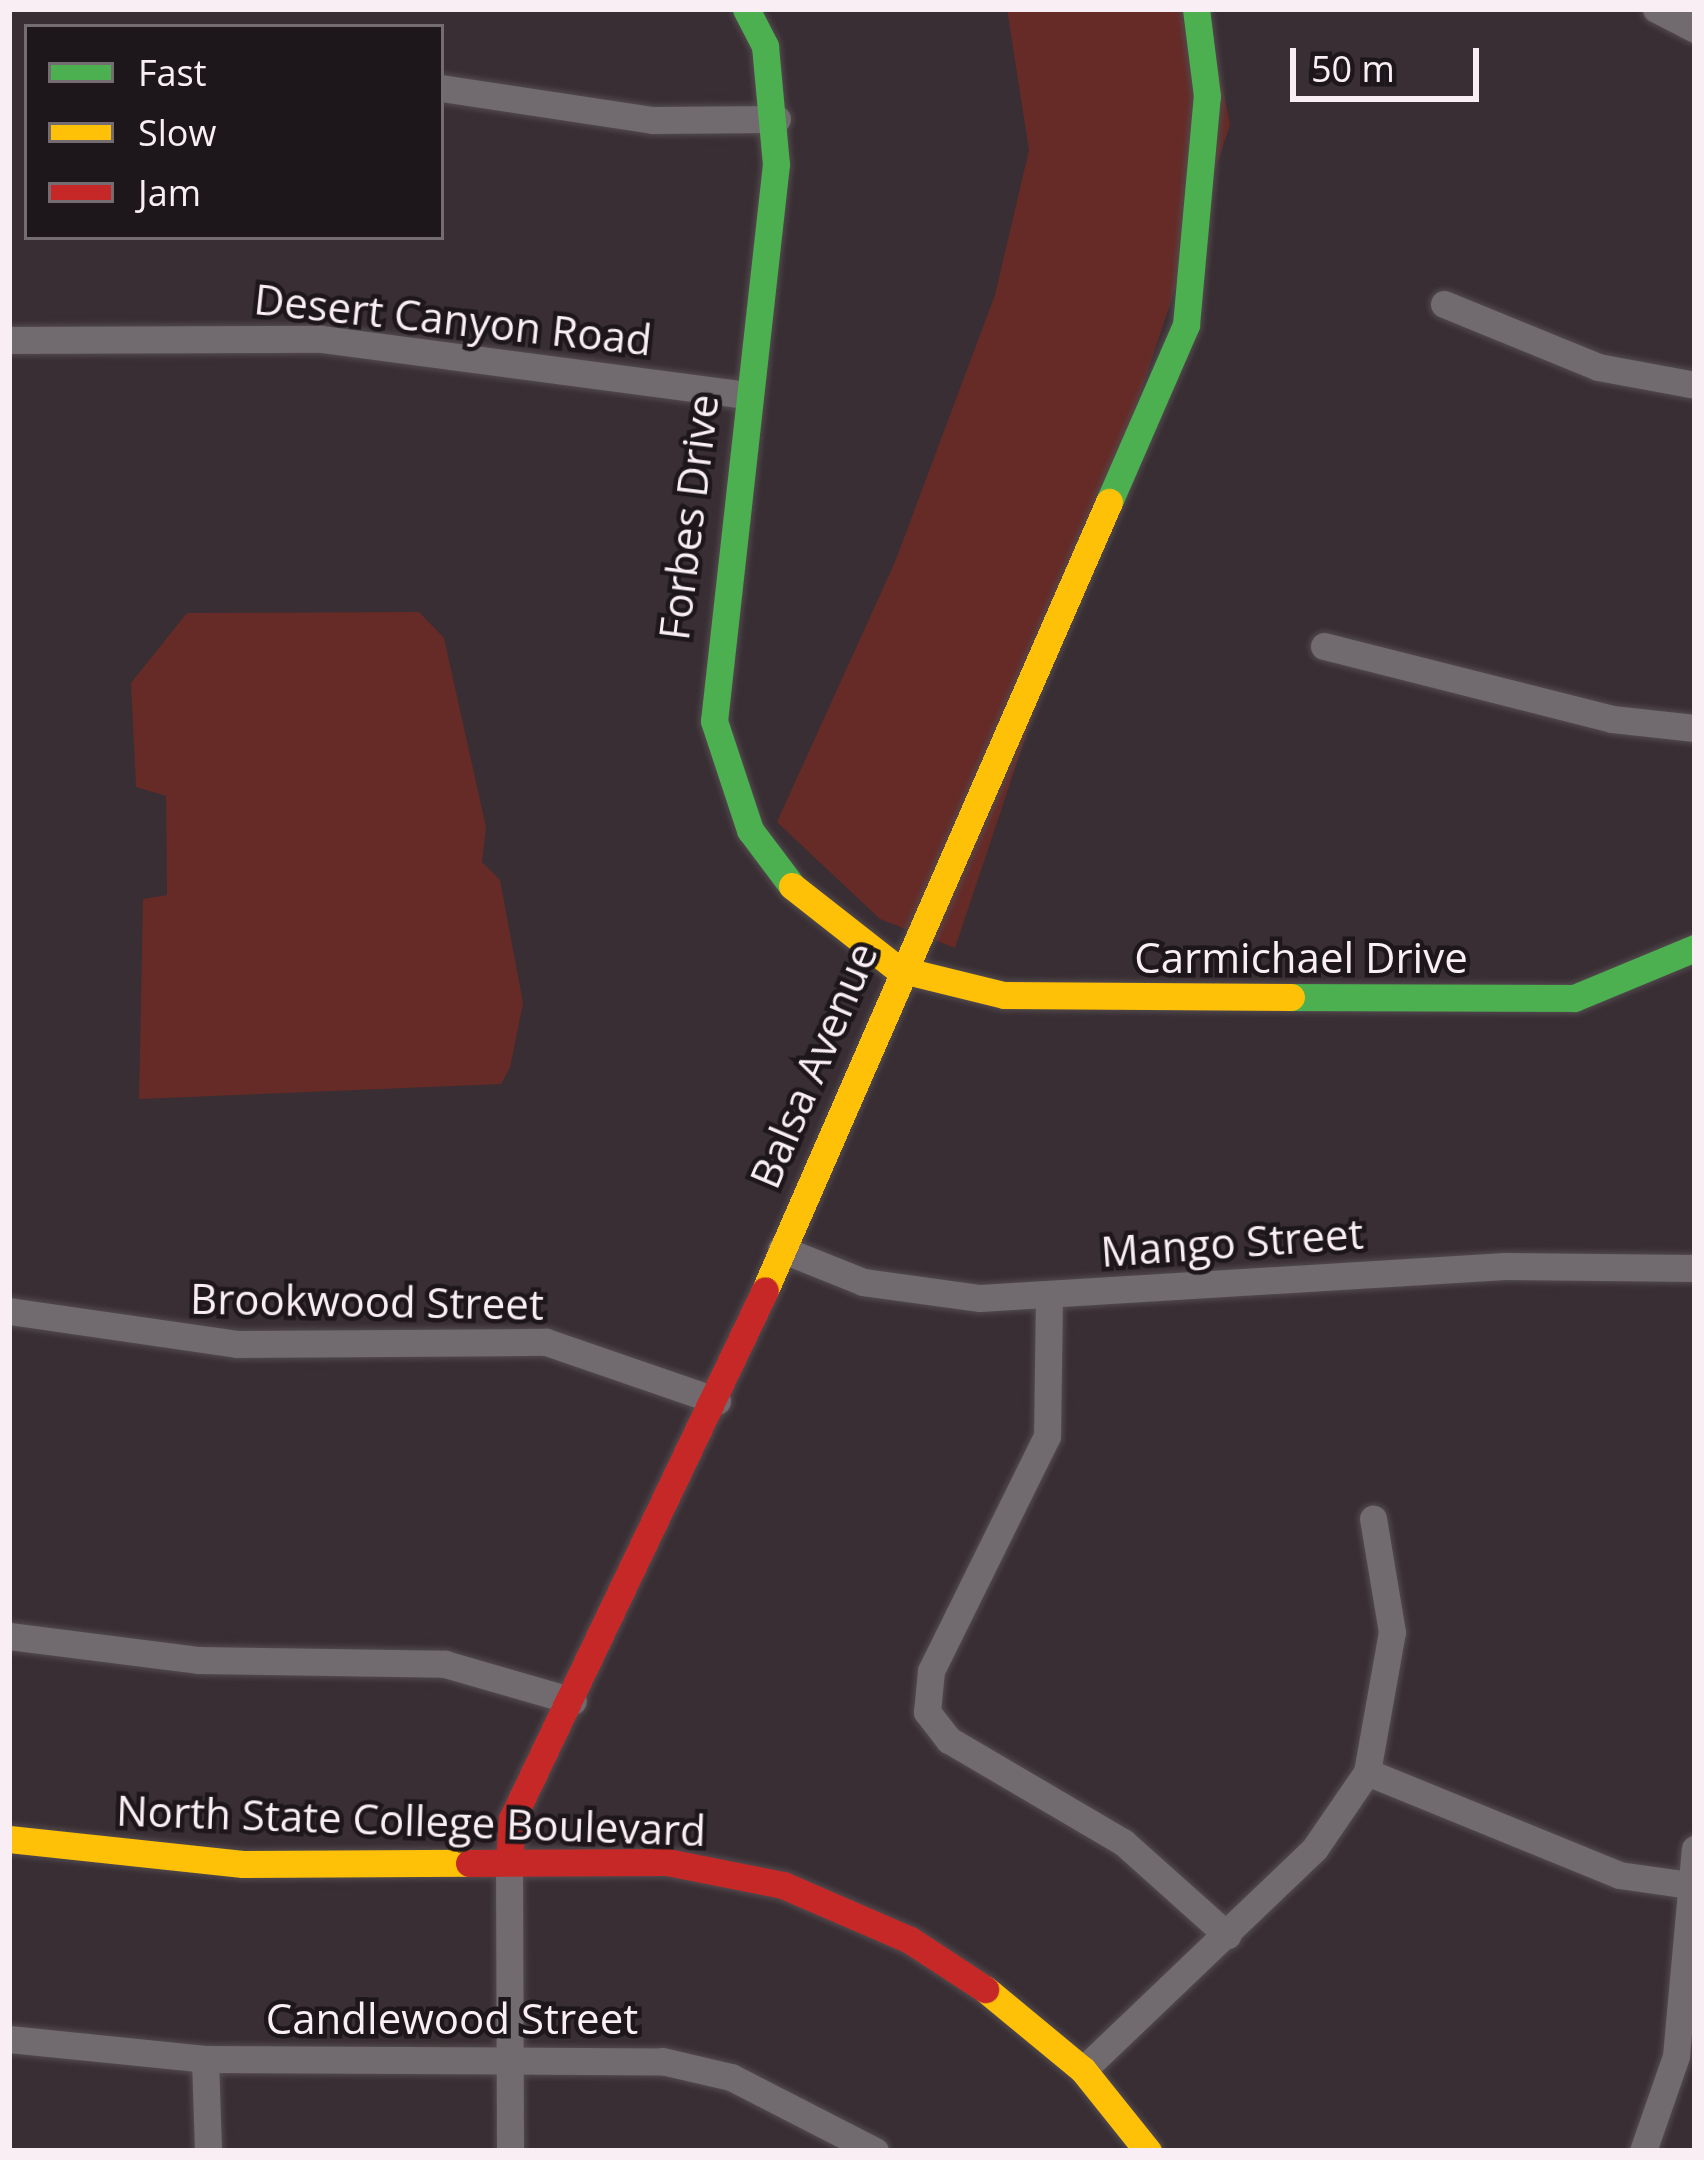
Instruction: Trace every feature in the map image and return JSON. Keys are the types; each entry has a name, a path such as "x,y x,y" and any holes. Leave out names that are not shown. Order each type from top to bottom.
{"street":[{"name":"Forbes Drive","path":"746,9 765,46 777,119 712,672 729,780 784,880 898,969"},
{"name":"Balsa Avenue","path":"510,2151 508,1861 512,1819 716,1401 898,969 1186,325 1207,96 1196,9"},
{"path":"1656,9 1695,29"},
{"path":"444,88 653,120 777,119"},
{"path":"1444,304 1598,367 1695,385"},
{"name":"Desert Canyon Road","path":"9,340 321,339 744,395"},
{"path":"1324,646 1612,718 1695,728"},
{"name":"Carmichael Drive","path":"898,969 1064,999 1574,998 1649,976 1695,948"},
{"name":"Mango Street","path":"781,1250 928,1295 1049,1296 1505,1265 1695,1268"},
{"path":"1049,1296 1047,1436 931,1671 927,1712 950,1740 1123,1843 1227,1935"},
{"name":"Brookwood Street","path":"9,1311 237,1344 546,1342 716,1401"},
{"path":"1083,2070 1315,1848 1367,1772 1392,1632 1373,1519"},
{"path":"9,1636 199,1660 445,1664 573,1701"},
{"path":"1367,1772 1619,1875 1690,1885"},
{"name":"North State College Boulevard","path":"9,1839 243,1864 667,1862 783,1885 910,1940 1083,2070 1148,2151"},
{"path":"1643,2151 1676,2056 1695,1849"},
{"name":"Candlewood Street","path":"9,2039 205,2060 592,2054 731,2077 875,2151"},
{"path":"205,2060 208,2151"}],"shaded area":[{"path":"1007,9 1207,9 1230,125 955,948 880,919 777,822 895,562 995,295 1029,150"},
{"path":"419,612 444,638 486,827 482,862 500,880 523,1003 510,1068 501,1084 139,1099 143,899 167,895 166,796 136,787 131,683 187,613"}],"traffic: fast":[{"path":"746,9 765,46 776,164 714,721 750,830 792,886"},
{"path":"1109,502 1186,325 1207,96 1196,9"},
{"path":"1291,997 1574,998 1695,948"}],"traffic: slow":[{"path":"765,1290 1109,502"},
{"path":"792,886 898,969 1004,995 1291,997"},
{"path":"9,1839 243,1864 469,1863"},
{"path":"985,1989 1083,2070 1148,2151"}],"traffic: jam":[{"path":"509,1861 512,1819 765,1290"},
{"path":"469,1863 667,1862 783,1885 910,1940 985,1989"}]}
